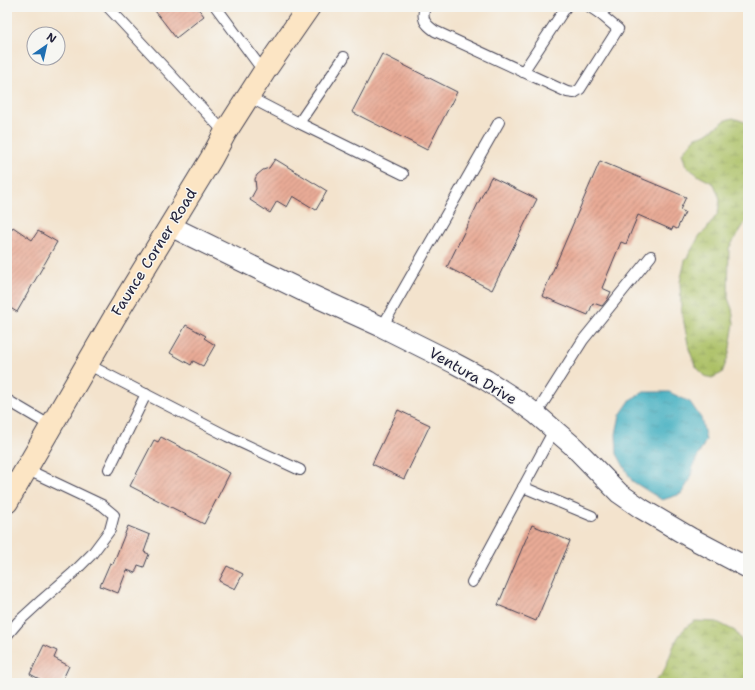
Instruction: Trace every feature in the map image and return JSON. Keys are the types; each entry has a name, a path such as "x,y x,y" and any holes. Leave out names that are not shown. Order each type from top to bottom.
{"main road":[{"name":"Faunce Corner Road","path":"7,502 114,318 211,159 225,132 309,7"}],"street":[{"name":"Ventura Drive","path":"170,226 297,288 382,327 486,380 536,414 572,446 619,493 642,509 691,538 748,568"}],"lane":[{"path":"108,7 225,132"},
{"path":"216,7 264,72"},
{"path":"425,7 423,16 426,24 435,31 567,92 574,93 580,89 618,29 590,7"},
{"path":"523,72 566,7"},
{"path":"599,13 609,7"},
{"path":"299,123 344,57"},
{"path":"248,97 403,174"},
{"path":"382,327 499,122"},
{"path":"536,414 582,340 651,256"},
{"path":"87,364 227,436 300,470"},
{"path":"110,469 146,394"},
{"path":"7,400 51,426"},
{"path":"472,582 554,430"},
{"path":"7,636 18,622 73,574 92,554 110,530 114,515 102,504 26,469"},
{"path":"523,488 592,516"}],"green space":[{"path":"733,118 748,123 748,218 729,248 728,298 732,309 734,323 729,354 722,373 712,378 704,376 695,365 689,349 681,307 680,282 685,261 700,235 706,230 718,213 720,199 714,184 699,176 686,166 682,153 696,137 706,134 726,120"},
{"path":"695,621 717,622 735,631 745,646 748,658 748,683 654,683 664,671 678,637"}],"water":[{"path":"644,392 669,392 690,402 701,418 706,440 693,466 690,480 681,494 662,500 632,481 617,454 616,434 620,415 631,399"}],"building":[{"path":"152,7 197,7 204,16 176,38"},
{"path":"382,54 457,92 427,150 352,112"},
{"path":"275,159 327,191 316,210 293,196 287,207 277,201 270,213 250,200 256,189 255,179 257,175 263,170 269,168"},
{"path":"600,161 686,197 680,210 685,212 677,229 673,227 672,230 638,215 626,244 621,242 602,288 611,292 607,300 602,306 593,303 588,315 542,296"},
{"path":"491,177 537,199 492,290 447,267"},
{"path":"13,227 32,240 38,231 57,242 17,312 7,306 7,236"},
{"path":"186,325 206,336 204,338 215,345 203,366 193,361 191,365 170,353"},
{"path":"398,410 430,425 404,479 372,464"},
{"path":"161,437 230,473 204,524 130,486 154,440 158,442"},
{"path":"532,525 570,541 536,621 498,605"},
{"path":"128,526 150,535 144,552 149,554 144,567 138,565 135,573 127,570 118,593 100,586 110,563 113,564"},
{"path":"227,566 243,574 235,589 219,581"},
{"path":"44,645 57,651 54,658 69,666 61,683 47,683 30,674"}]}
